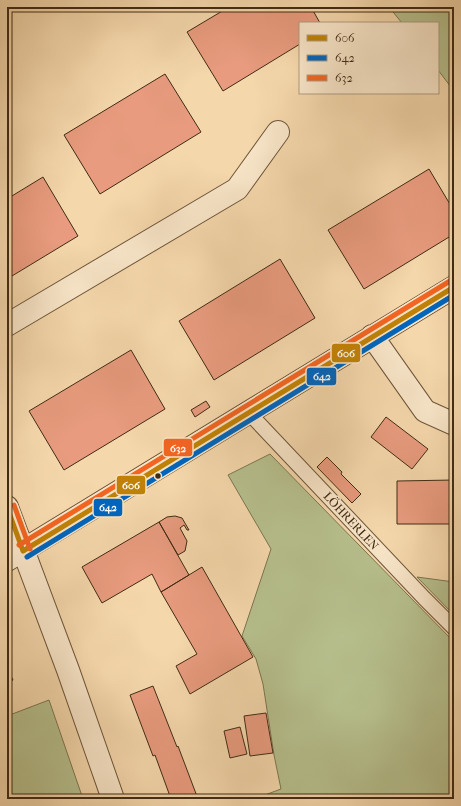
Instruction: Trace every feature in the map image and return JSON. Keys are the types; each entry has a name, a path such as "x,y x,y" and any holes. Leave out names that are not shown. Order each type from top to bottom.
{"street":[{"path":"7,326 237,189 278,132"},
{"path":"15,556 454,287"},
{"path":"372,336 424,411 454,424"},
{"path":"7,507 15,556 68,670 113,799"}],"lane":[{"name":"LÖHRERLEN","path":"249,413 454,628"}],"green space":[{"path":"389,7 454,7 454,91 439,71 439,22 401,22"},
{"path":"270,454 454,642 454,799 254,799 281,789 263,684 256,659 242,636 271,549 228,475"},
{"path":"417,577 454,582 454,615"},
{"path":"49,700 83,799 7,799 7,716"}],"building":[{"path":"229,7 311,7 319,22 299,22 299,45 223,91 187,32"},
{"path":"165,74 201,132 100,194 64,135"},
{"path":"429,169 454,211 454,234 364,289 328,230"},
{"path":"43,177 78,236 7,279 7,199"},
{"path":"280,259 315,318 214,380 179,321"},
{"path":"131,350 165,409 64,470 29,411"},
{"path":"206,401 210,407 195,417 191,410"},
{"path":"386,417 428,449 412,469 371,437"},
{"path":"327,457 361,494 352,503 317,467"},
{"path":"454,480 454,524 397,524 397,481"},
{"path":"175,516 182,518 189,530 187,530 184,525 180,528 187,541 185,551 178,555 159,522 167,517"},
{"path":"159,522 189,575 161,592 152,574 102,603 82,567"},
{"path":"202,567 253,657 190,694 176,666 197,654 161,592"},
{"path":"7,668 13,680 7,683"},
{"path":"153,686 198,799 171,799 155,755 153,756 130,695"},
{"path":"266,713 273,753 250,756 244,716"},
{"path":"240,727 247,754 230,758 224,731"}],"transit line":[{"name":"632","path":"19,545 450,281"},
{"name":"606","path":"23,551 454,287"},
{"name":"642","path":"27,557 454,295"},
{"name":"632","path":"14,505 30,549"},
{"name":"606","path":"7,507 23,551"}]}
